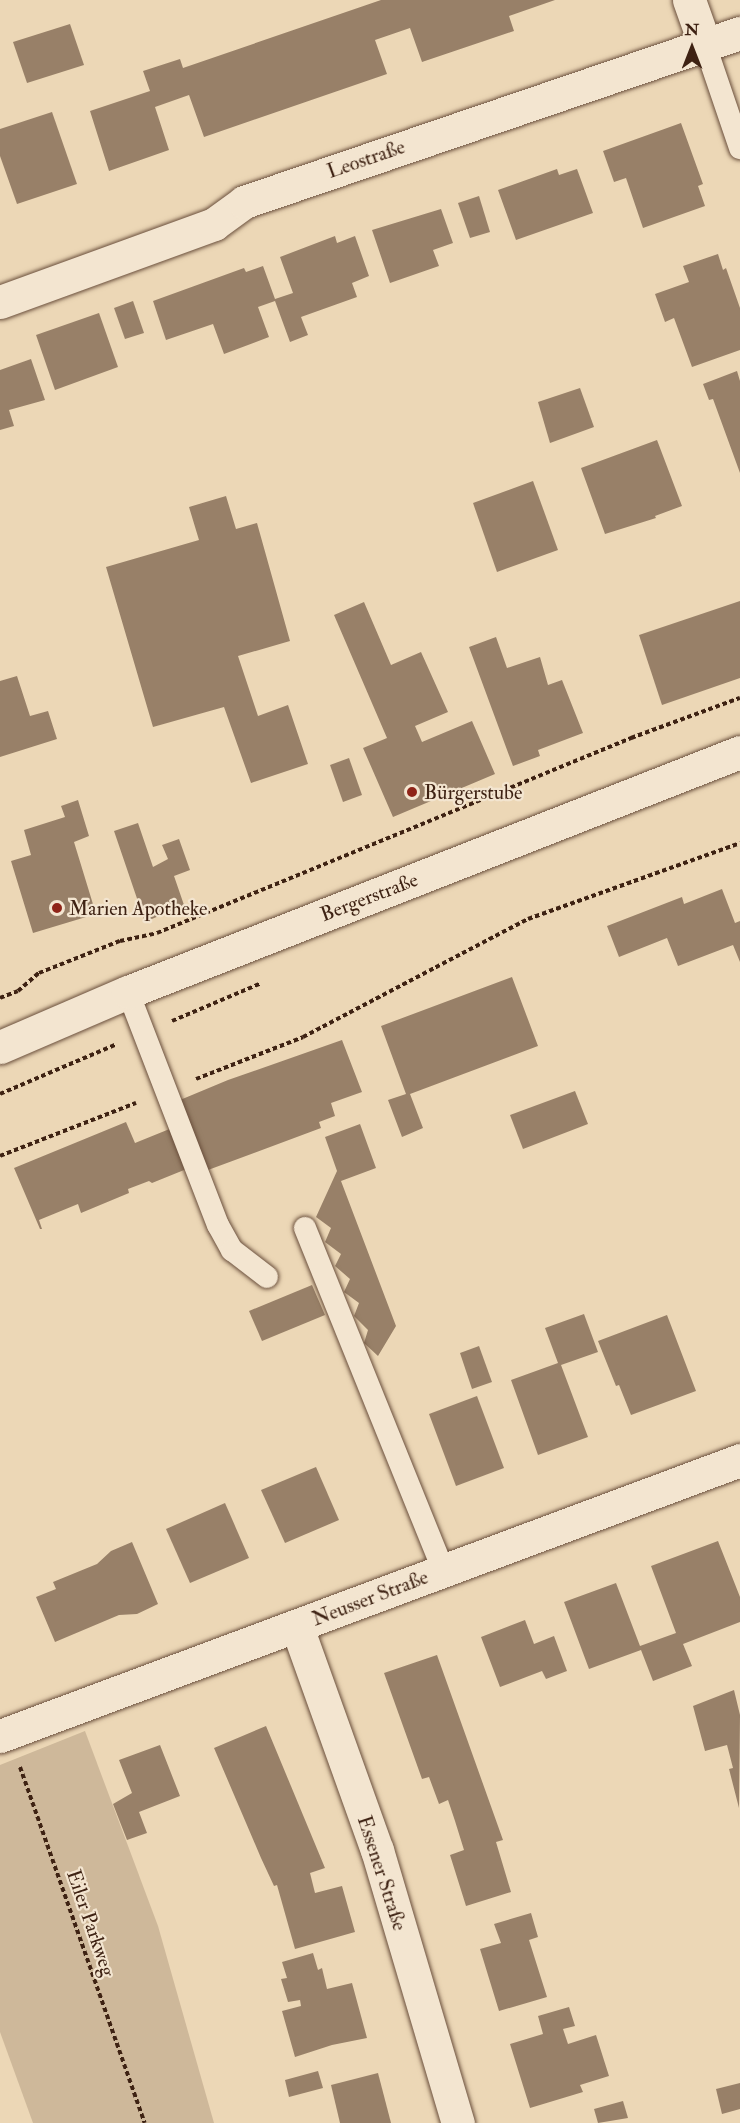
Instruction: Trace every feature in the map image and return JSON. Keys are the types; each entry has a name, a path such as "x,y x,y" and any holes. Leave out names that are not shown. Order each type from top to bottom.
{"street":[{"path":"689,0 705,45"},
{"name":"Leostraße","path":"0,302 214,224 244,202 740,33"},
{"name":"Bergerstraße","path":"0,1047 128,992 740,752"},
{"name":"Neusser Straße","path":"4,1734 297,1627 443,1570 740,1460"},
{"name":"Essener Straße","path":"297,1627 377,1850 458,2123"}],"lane":[{"path":"705,45 740,147"},
{"path":"128,992 164,1092 218,1226 232,1250 267,1277"},
{"path":"305,1228 443,1570"}],"path":[{"path":"0,998 18,991 39,973 120,941 157,933 632,738 740,698"},
{"path":"0,1156 303,1037 528,919 740,843"},
{"name":"Eiler Parkweg","path":"4,1734 145,2123"}],"shaded area":[{"path":"85,1731 158,1926 214,2123 33,2123 0,2032 0,1765"}],"building":[{"path":"381,0 555,0 509,16 514,31 422,62 410,28 375,40 387,74 204,137 189,95 155,107 169,150 109,171 90,111 150,91 143,71 180,59 183,68"},
{"path":"70,24 84,65 27,83 13,42"},
{"path":"52,112 77,184 17,204 0,156 0,129"},
{"path":"681,123 703,184 698,186 705,206 643,228 626,178 614,182 603,151"},
{"path":"557,169 559,175 577,169 593,213 516,240 498,190"},
{"path":"479,196 490,232 470,238 458,203"},
{"path":"441,209 453,243 433,250 439,266 390,283 372,230"},
{"path":"335,236 337,243 355,236 369,276 352,283 357,297 301,317 308,335 290,342 275,301 258,307 269,337 224,354 213,324 166,340 153,301 244,268 246,272 263,266 275,299 293,293 280,257"},
{"path":"718,254 723,270 726,268 740,308 740,350 692,367 674,318 665,322 655,294 689,282 683,266"},
{"path":"133,301 144,333 125,339 114,308"},
{"path":"99,313 118,367 55,390 36,335"},
{"path":"31,359 45,400 9,410 14,426 0,430 0,370"},
{"path":"737,371 740,381 740,473 713,399 709,400 703,384"},
{"path":"580,388 594,427 550,443 538,402"},
{"path":"657,440 682,506 655,516 656,518 605,534 581,468"},
{"path":"533,481 558,550 497,572 473,503"},
{"path":"226,496 236,529 257,523 290,641 238,656 258,716 288,705 308,764 251,783 224,707 153,727 106,567 199,540 189,507"},
{"path":"740,601 740,678 662,705 639,635"},
{"path":"364,602 391,665 421,652 448,712 415,726 422,742 472,721 495,774 393,817 363,748 387,738 334,615"},
{"path":"496,637 507,668 540,657 548,685 562,680 583,733 538,750 540,756 513,766 469,647"},
{"path":"17,676 30,716 48,711 57,739 0,757 0,681"},
{"path":"349,758 362,795 343,802 330,765"},
{"path":"78,800 89,836 74,842 96,914 33,933 11,861 31,855 24,830 65,817 61,806"},
{"path":"138,823 153,867 168,859 162,845 179,839 190,870 174,876 184,905 145,922 114,831"},
{"path":"722,889 735,923 740,921 740,962 733,945 678,966 667,938 619,957 607,926 682,897 684,904"},
{"path":"512,977 538,1046 410,1094 423,1128 402,1137 388,1100 406,1094 381,1026"},
{"path":"342,1040 362,1092 331,1103 335,1116 319,1122 321,1128 208,1170 180,1100 228,1080"},
{"path":"575,1091 588,1124 523,1149 510,1115"},
{"path":"126,1122 135,1143 172,1128 189,1168 152,1183 149,1181 128,1189 129,1193 81,1213 78,1204 39,1220 42,1229 40,1229 14,1168"},
{"path":"360,1124 376,1168 341,1181 396,1326 378,1356 364,1343 368,1330 354,1316 359,1303 344,1292 350,1279 335,1266 341,1254 325,1242 331,1228 316,1217 337,1171 325,1137"},
{"path":"312,1285 325,1315 262,1341 249,1311"},
{"path":"584,1314 598,1352 561,1365 588,1437 538,1455 511,1380 558,1363 545,1328"},
{"path":"667,1315 696,1391 631,1415 619,1385 616,1386 598,1341"},
{"path":"479,1346 492,1382 472,1389 460,1353"},
{"path":"477,1396 504,1468 456,1486 429,1414"},
{"path":"316,1467 339,1520 285,1543 261,1490"},
{"path":"225,1503 249,1558 190,1583 166,1529"},
{"path":"718,1541 740,1597 740,1622 683,1644 692,1666 653,1681 641,1650 589,1669 564,1602 616,1583 640,1646 676,1633 651,1566"},
{"path":"132,1542 158,1604 137,1614 119,1615 55,1642 36,1597 56,1589 53,1582 97,1564 111,1551"},
{"path":"525,1620 534,1644 554,1636 567,1671 546,1679 542,1671 500,1687 481,1637"},
{"path":"437,1655 503,1840 496,1842 511,1892 466,1906 450,1855 464,1850 448,1800 439,1804 429,1777 422,1779 384,1673"},
{"path":"734,1690 740,1715 739,1808 729,1769 733,1768 727,1745 705,1751 693,1706"},
{"path":"266,1726 325,1868 310,1873 315,1893 342,1886 355,1932 295,1949 277,1885 274,1886 261,1858 214,1748"},
{"path":"160,1745 180,1796 139,1812 147,1833 127,1840 113,1804 132,1793 119,1760"},
{"path":"531,1913 538,1937 529,1940 547,1997 499,2011 480,1949 501,1943 494,1924"},
{"path":"313,1953 318,1970 322,1968 327,1989 352,1983 367,2038 332,2045 295,2057 282,2011 301,2006 300,2000 288,2002 281,1979 287,1978 282,1962"},
{"path":"569,2007 575,2026 563,2029 568,2044 596,2035 609,2076 580,2085 583,2092 530,2108 510,2044 543,2034 538,2016"},
{"path":"318,2071 323,2088 289,2097 285,2080"},
{"path":"378,2073 391,2123 340,2123 331,2085"},
{"path":"740,2083 740,2109 722,2114 716,2089"},
{"path":"623,2101 628,2118 598,2123 594,2109"}],"place":[{"name":"Bürgerstube","path":"412,792"},
{"name":"Marien Apotheke","path":"57,908"}]}
